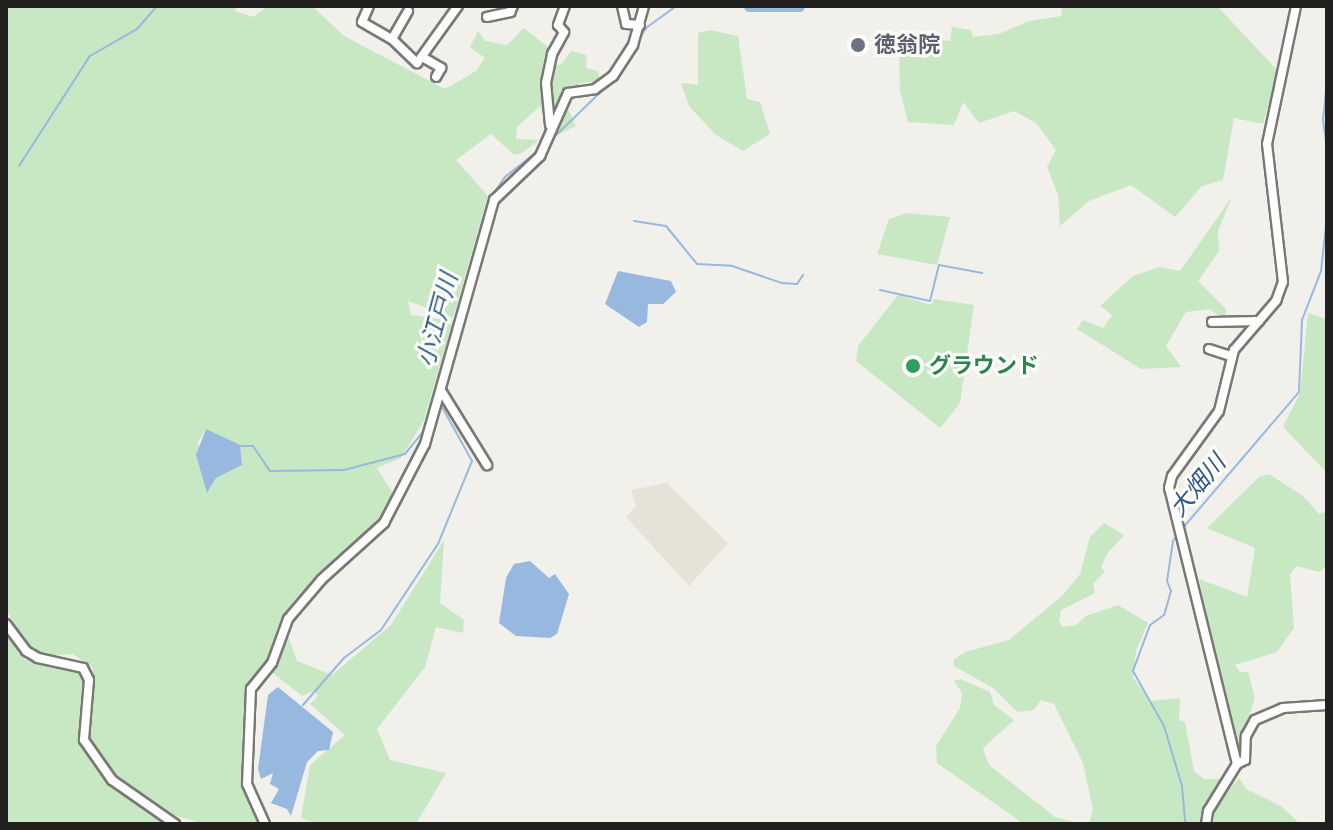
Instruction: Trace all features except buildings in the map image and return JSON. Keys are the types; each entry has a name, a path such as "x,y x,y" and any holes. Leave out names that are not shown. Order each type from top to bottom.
{"street":[{"path":"369,6 362,22 392,39 417,63 424,58 456,6"},
{"path":"487,17 510,12 513,6"},
{"path":"550,125 546,83 552,54 564,32 558,25 565,6"},
{"path":"622,6 626,24 640,25"},
{"path":"265,824 247,784 251,689 272,663 288,619 322,579 384,523 438,408 494,200 543,151 550,125 568,93 595,89 613,76 640,25 644,6"},
{"path":"1237,764 1169,488 1172,476 1219,411 1231,356 1260,321 1283,282 1267,144 1296,6"},
{"path":"392,39 406,8"},
{"path":"424,58 441,68 436,77"},
{"path":"1212,322 1260,321"},
{"path":"1209,349 1231,356"},
{"path":"441,394 487,465"},
{"path":"6,624 26,651 83,668 89,680 84,740 112,780 175,824"},
{"path":"1206,824 1208,811 1237,764 1245,760 1246,736 1255,720 1283,708 1327,705"}],"shaded area":[{"path":"667,483 728,543 689,586 626,517 636,506 631,490"}],"green space":[{"path":"6,6 236,6 235,11 253,17 268,6 312,6 344,36 445,89 476,71 485,58 470,47 478,31 485,41 507,45 524,28 548,47 547,64 561,65 571,51 587,55 586,68 598,71 600,81 580,83 565,103 576,126 551,138 556,120 539,107 517,127 516,139 539,140 522,153 514,155 491,134 456,160 488,196 453,318 408,301 411,315 453,321 424,420 401,458 377,468 395,497 377,528 276,630 288,636 297,661 332,675 391,625 444,540 440,603 464,620 463,633 436,627 425,667 377,729 390,760 446,773 416,824 318,824 301,818 310,765 345,735 310,704 318,696 314,691 302,696 269,670 246,699 243,785 260,824 206,824 176,816 102,766 90,736 93,668 73,654 39,656 24,644 6,608","holes":["206,429 240,446 242,465 216,478 208,492 198,442"]},
{"path":"1061,6 1217,6 1278,71 1263,124 1234,118 1223,180 1202,186 1175,217 1131,185 1089,201 1060,226 1058,195 1047,167 1056,150 1036,123 1014,111 979,123 963,102 954,125 908,122 900,91 899,51 927,58 931,39 950,41 952,27 971,30 973,37 999,34 1029,21 1062,16"},
{"path":"710,30 738,36 747,99 760,102 770,134 743,151 716,135 689,106 681,83 698,85 698,33"},
{"path":"1232,197 1218,231 1219,251 1198,281 1226,309 1225,319 1209,309 1186,312 1166,346 1181,367 1141,369 1077,329 1083,320 1103,328 1112,315 1100,306 1133,276 1160,267 1180,271"},
{"path":"907,213 950,217 937,265 877,254 889,219"},
{"name":"グラウンド","path":"898,295 931,305 934,299 974,305 960,403 940,428 856,361 858,346"},
{"path":"1308,313 1327,319 1327,473 1283,427 1300,393"},
{"path":"1269,474 1303,496 1319,514 1327,511 1327,566 1319,572 1297,566 1290,574 1294,628 1277,652 1235,665 1240,672 1248,672 1255,698 1237,752 1199,579 1247,597 1255,548 1207,528 1259,477"},
{"path":"1104,523 1124,535 1107,554 1101,567 1105,571 1093,584 1095,593 1061,610 1059,621 1063,627 1076,625 1086,616 1118,605 1148,623 1136,651 1133,678 1151,701 1180,698 1179,720 1185,722 1194,771 1204,779 1226,779 1204,824 1089,824 1093,809 1083,763 1054,704 1041,700 1034,710 1017,712 993,688 954,666 953,660 965,652 1009,640 1063,595 1080,574 1090,537"},
{"path":"6,635 25,660 66,666 83,675 80,726 89,757 112,784 166,824 6,824"},
{"path":"960,679 990,692 994,705 1014,720 983,748 989,765 1055,817 1080,824 1024,824 937,763 936,746 960,708 962,693 954,681"},
{"path":"1239,778 1246,789 1281,806 1300,824 1211,824 1212,810"}],"water":[{"path":"618,271 671,281 676,292 663,304 648,304 647,322 639,327 605,304"},
{"path":"206,429 240,445 242,465 216,478 207,493 196,455"},
{"path":"530,561 549,578 555,574 569,594 557,634 550,638 516,636 499,623 506,578 514,564"},
{"path":"278,687 333,732 329,750 318,751 307,762 291,816 287,809 271,803 279,789 270,784 273,773 261,779 258,769 268,695"}],"waterway":[{"path":"19,166 90,56 137,29 157,6"},
{"name":"小江戸川","path":"620,72 646,28 676,6"},
{"path":"749,6 799,6"},
{"name":"小江戸川","path":"552,139 613,80"},
{"name":"大畑川","path":"1327,82 1323,120 1327,148"},
{"name":"小江戸川","path":"445,357 488,202 505,177 538,151"},
{"name":"大畑川","path":"1182,529 1299,392 1302,320 1321,271 1327,216"},
{"path":"634,221 666,226 697,264 732,266 782,283 797,284 803,275"},
{"path":"880,290 930,301 939,265 982,273"},
{"name":"小江戸川","path":"436,392 439,379"},
{"path":"430,411 436,390"},
{"name":"小江戸川","path":"303,705 344,658 381,630 438,544 472,461 441,405"},
{"path":"241,446 253,446 270,471 344,470 405,454 425,429"},
{"name":"大畑川","path":"1178,534 1173,541 1167,581 1171,591 1164,615 1150,625 1133,671 1164,726 1182,786 1185,824"}],"place":[{"name":"徳翁院","path":"858,45"},
{"name":"グラウンド","path":"913,366"}]}
